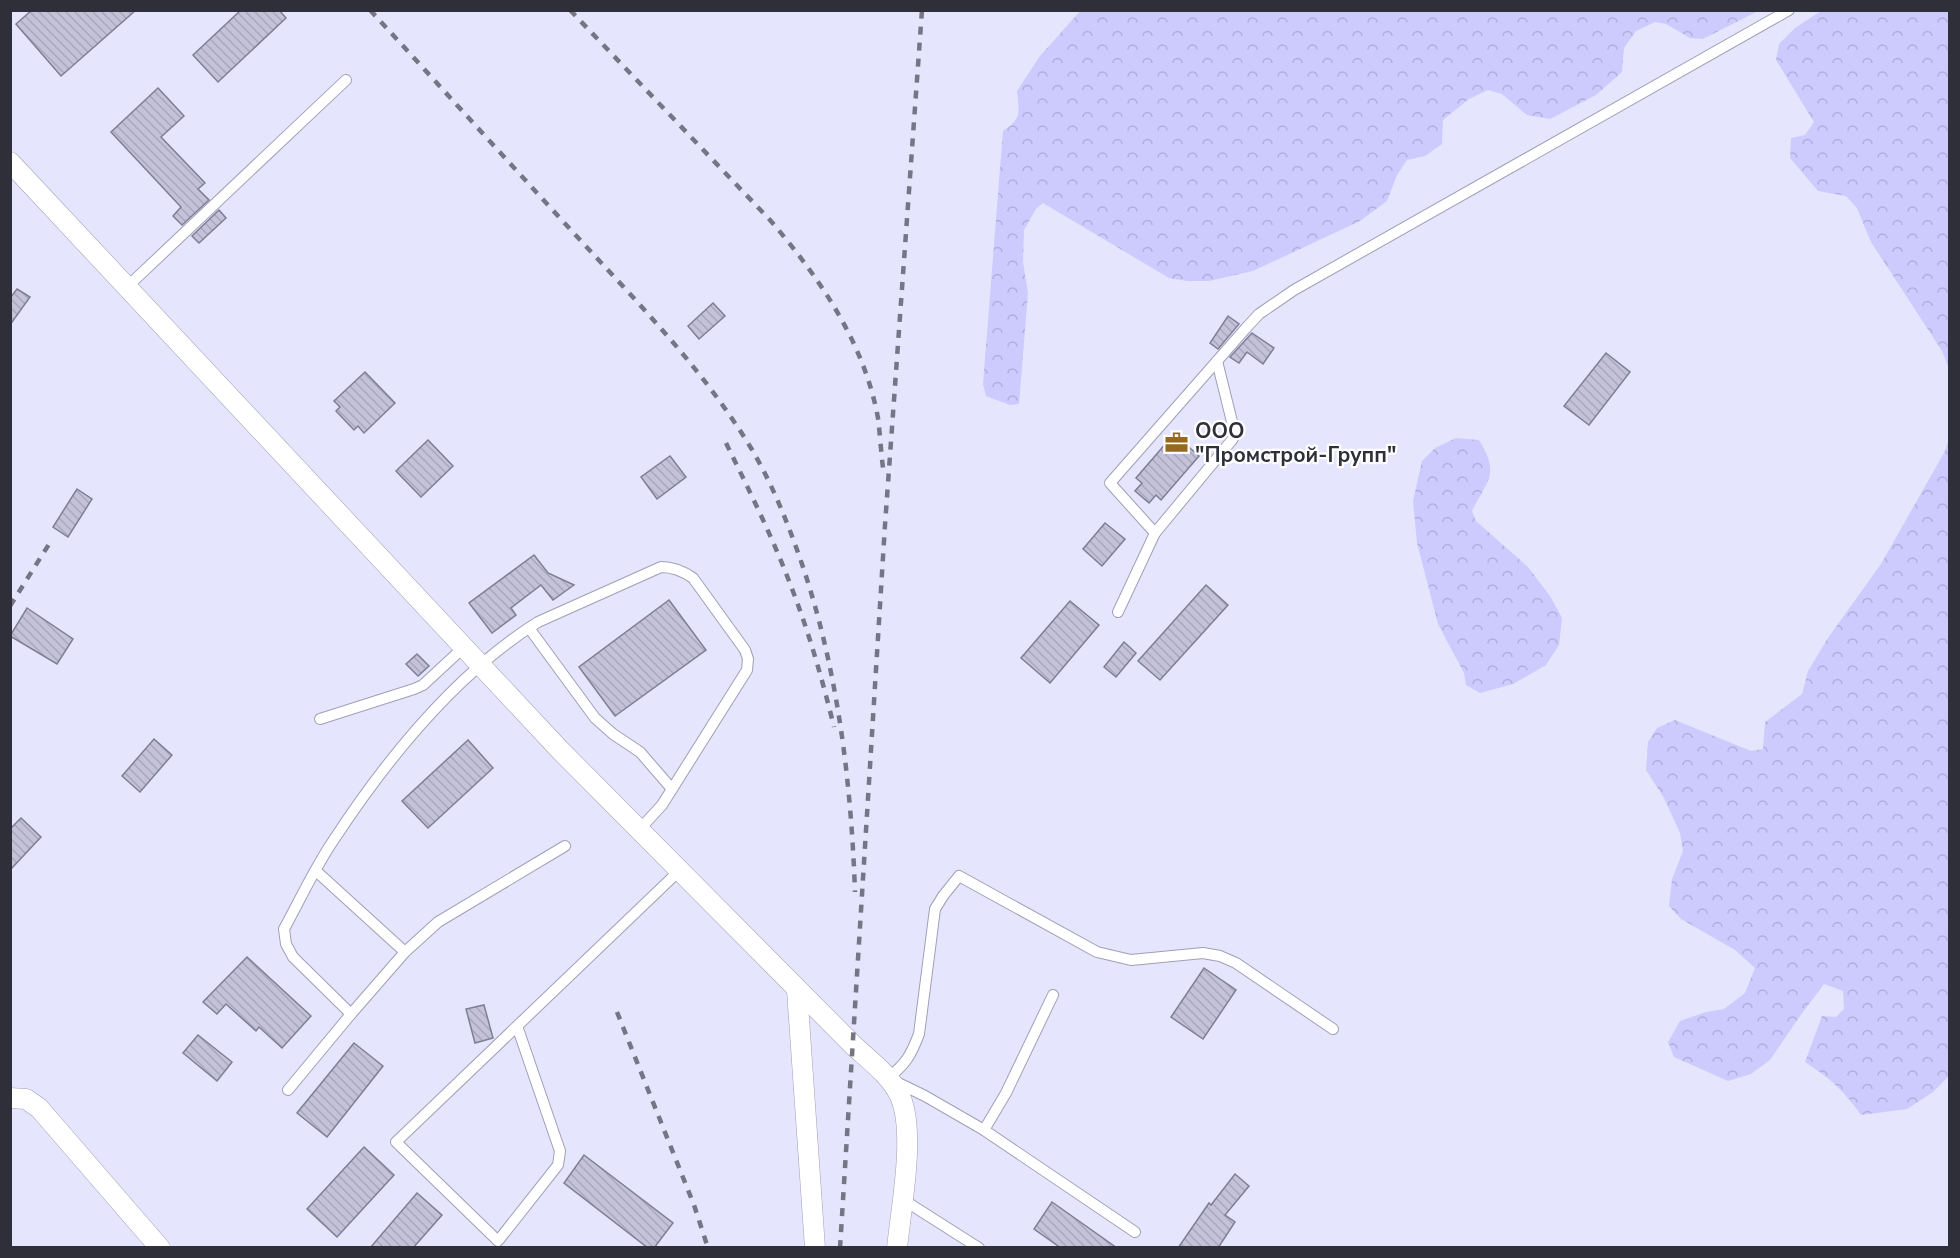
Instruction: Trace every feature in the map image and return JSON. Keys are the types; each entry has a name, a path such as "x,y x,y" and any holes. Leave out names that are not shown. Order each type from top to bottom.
{"street":[{"path":"10,162 559,749 797,990 888,1078 900,1096 906,1128 906,1159 897,1248"},
{"path":"797,990 815,1248"},
{"path":"10,1098 26,1100 39,1108 160,1248"}],"lane":[{"path":"1155,533 1110,483 1259,314 1294,290 1789,10"},
{"path":"127,287 346,80"},
{"path":"1118,612 1155,533 1235,434 1217,361"},
{"path":"351,1014 293,957 286,944 284,929 332,843 379,776 450,693 480,665 529,628 662,567 677,569 693,578 745,650 748,659 747,669 672,789 656,813 639,830"},
{"path":"529,628 596,718 613,734 640,752 672,789"},
{"path":"320,719 423,685 464,647"},
{"path":"288,1090 405,952 438,922 565,846"},
{"path":"316,871 405,952"},
{"path":"517,1026 560,1151 558,1165 498,1241 396,1142 517,1026 679,871"},
{"path":"1135,1232 984,1130 888,1078 904,1065 912,1053 919,1034 935,909 959,876 1097,952 1131,960 1203,953 1220,956 1236,963 1333,1029"},
{"path":"984,1130 1006,1093 1053,995"},
{"path":"902,1199 979,1248"}],"green space":[{"path":"1081,10 1758,11 1703,39 1690,38 1666,24 1655,22 1636,31 1624,48 1622,72 1596,95 1550,119 1527,115 1502,94 1488,90 1469,99 1443,120 1442,144 1425,156 1407,160 1397,175 1387,201 1360,221 1253,271 1209,281 1169,278 1043,203 1036,209 1024,230 1023,262 1028,293 1019,404 1010,405 986,396 983,384 1003,131 1013,123 1018,114 1017,91 1040,56"},
{"path":"1821,11 1949,11 1949,369 1942,351 1871,242 1857,208 1846,196 1818,191 1790,158 1791,138 1805,135 1814,122 1776,60 1779,44 1795,28"},
{"path":"1456,438 1479,440 1489,461 1487,483 1472,511 1476,521 1528,567 1550,596 1562,618 1559,645 1546,665 1513,684 1480,693 1466,685 1464,673 1438,624 1417,543 1413,501 1422,461 1435,448"},
{"path":"1949,439 1949,1076 1933,1092 1907,1109 1861,1115 1836,1086 1805,1062 1822,1016 1836,1017 1844,1009 1843,991 1824,984 1770,1060 1751,1074 1728,1081 1674,1057 1668,1042 1680,1021 1706,1012 1724,1009 1745,993 1755,968 1735,950 1681,919 1669,906 1672,879 1683,851 1680,833 1664,798 1646,770 1648,742 1657,728 1675,720 1751,751 1763,749 1765,722 1802,694 1808,671 1828,638 1881,564 1945,451"}],"building":[{"path":"32,10 136,10 61,76 16,24"},
{"path":"241,10 279,10 286,18 218,82 193,55"},
{"path":"158,88 184,116 161,137 205,183 198,189 209,200 182,225 173,216 181,207 111,132"},
{"path":"219,210 226,218 199,243 192,236"},
{"path":"17,289 30,297 10,325 10,298"},
{"path":"713,303 725,316 699,339 688,326"},
{"path":"1228,316 1239,324 1218,349 1210,343"},
{"path":"1252,333 1274,348 1263,364 1247,352 1239,363 1230,357"},
{"path":"1606,353 1630,372 1589,425 1564,406"},
{"path":"365,372 395,403 364,433 358,426 354,430 336,411 340,407 334,401"},
{"path":"1174,434 1199,456 1161,500 1156,495 1149,503 1135,491 1142,483 1136,478"},
{"path":"428,440 453,466 421,497 396,471"},
{"path":"670,456 686,477 657,499 641,477"},
{"path":"77,489 92,499 68,537 53,527"},
{"path":"1105,523 1125,539 1102,566 1083,549"},
{"path":"534,555 548,573 574,585 553,600 541,585 511,608 516,615 492,633 469,603"},
{"path":"1206,585 1228,605 1160,680 1138,661"},
{"path":"669,600 706,650 615,716 579,667"},
{"path":"1070,601 1099,625 1050,683 1021,658"},
{"path":"27,608 73,639 57,664 10,636"},
{"path":"1124,642 1136,653 1116,677 1104,667"},
{"path":"417,654 429,666 418,676 406,664"},
{"path":"154,739 172,755 140,792 122,776"},
{"path":"468,740 493,768 428,828 402,801"},
{"path":"21,818 41,837 10,870 10,829"},
{"path":"247,957 311,1016 282,1048 259,1027 256,1031 226,1004 217,1014 203,1002"},
{"path":"1204,968 1236,990 1203,1039 1171,1017"},
{"path":"484,1005 493,1038 475,1043 466,1009"},
{"path":"198,1035 232,1062 217,1081 183,1053"},
{"path":"354,1043 383,1066 327,1137 297,1113"},
{"path":"364,1147 394,1175 337,1237 307,1209"},
{"path":"584,1155 673,1223 654,1248 648,1248 564,1183"},
{"path":"1235,1174 1249,1186 1225,1215 1235,1222 1218,1248 1178,1248 1209,1203 1211,1205"},
{"path":"417,1193 442,1215 413,1248 370,1248"},
{"path":"1052,1202 1117,1248 1061,1248 1034,1229"}],"railway":[{"path":"370,10 627,290 693,366 733,420 759,462 798,552 825,646 841,727 850,809 855,892"},
{"path":"570,10 770,220 806,264 837,312 862,363 878,418 883,468"},
{"path":"840,1248 885,525 922,10"},
{"path":"726,443 767,529 796,599 825,690 834,727"},
{"path":"10,606 51,541"},
{"path":"617,1012 694,1205 708,1248"}],"place":[{"name":"ООО \"Промстрой-Групп\"","path":"1177,443"}]}
